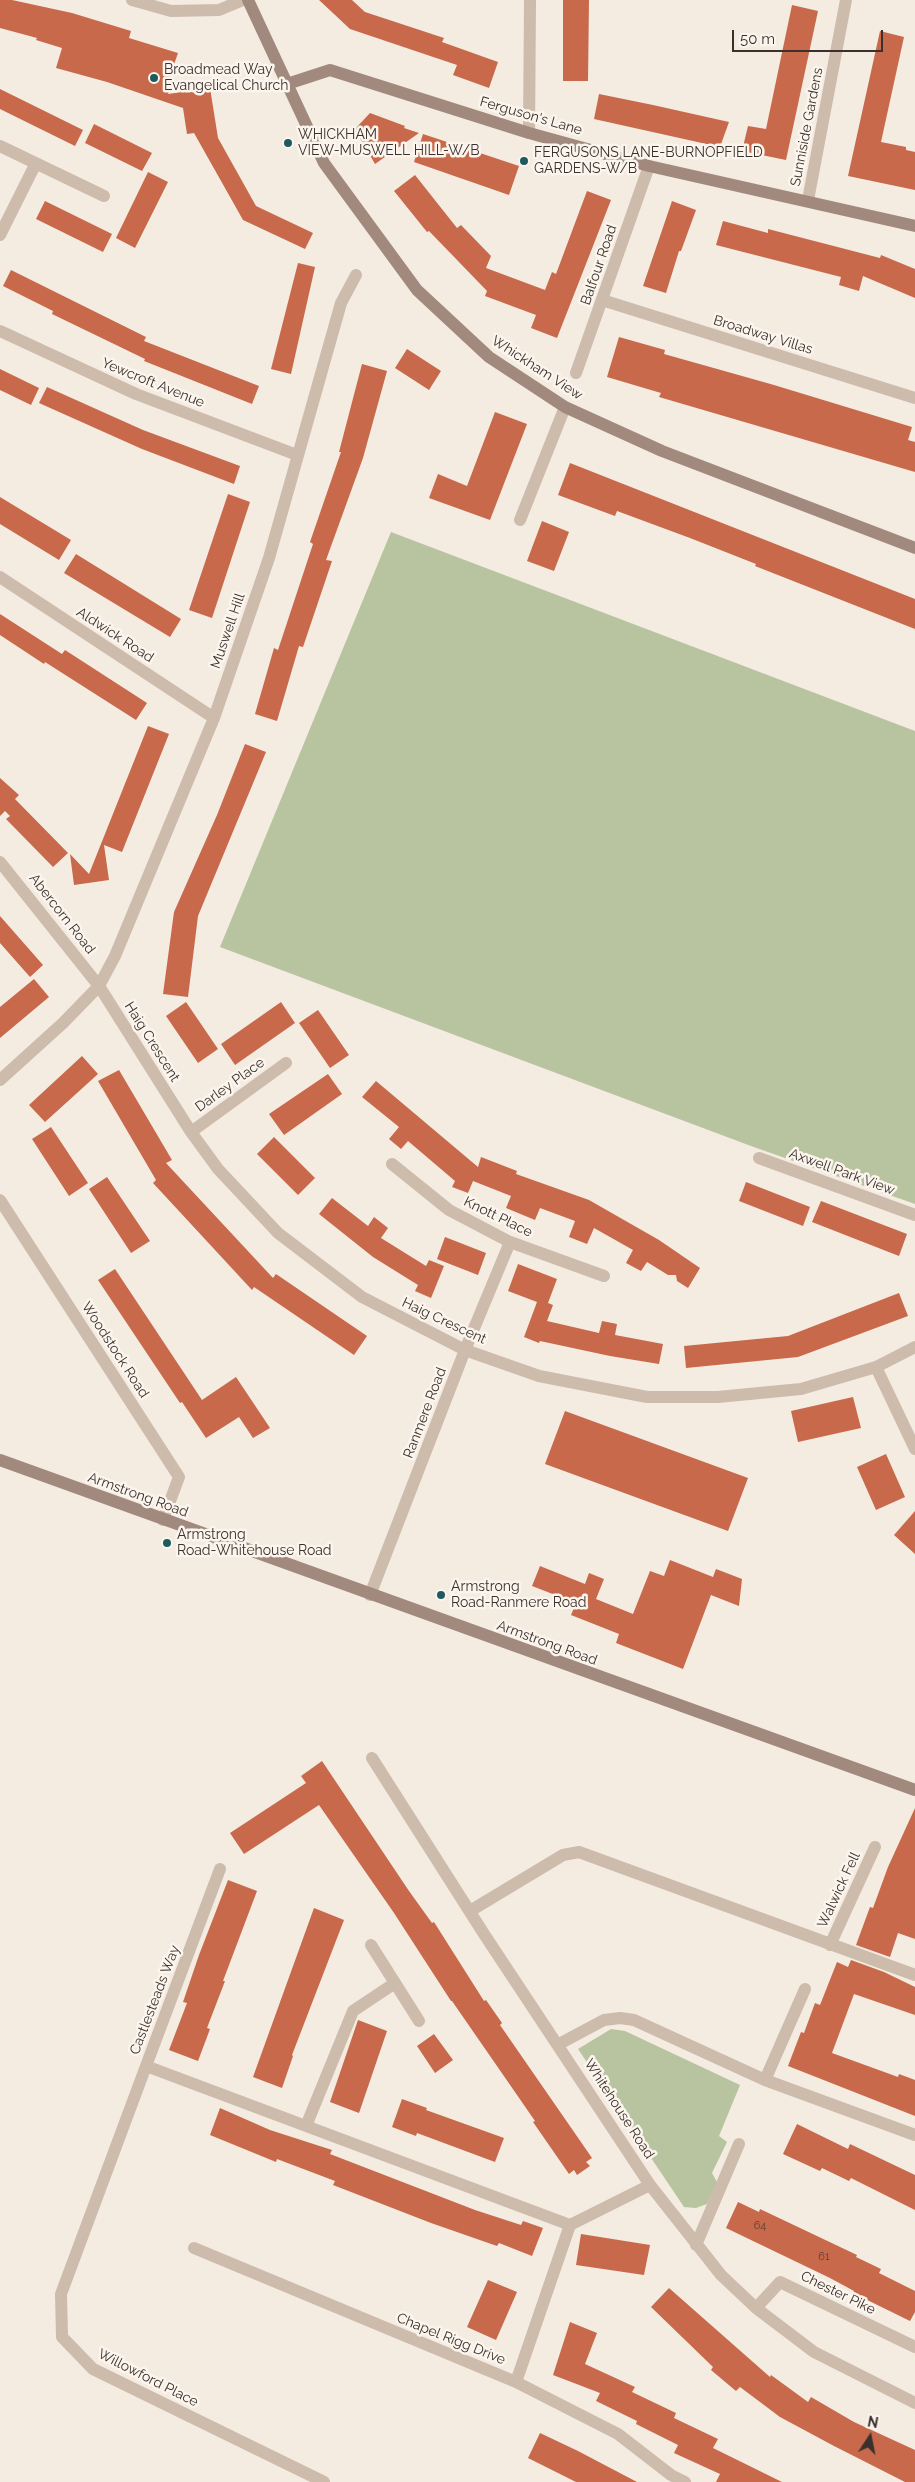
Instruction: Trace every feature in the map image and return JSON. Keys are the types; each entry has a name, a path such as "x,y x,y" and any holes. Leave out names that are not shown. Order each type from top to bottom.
{"street":[{"path":"132,0 171,11 219,10 243,0"},
{"name":"Whickham View","path":"248,0 324,163 417,290 489,356 565,407 662,451 915,548"},
{"path":"529,133 530,0"},
{"name":"Sunniside Gardens","path":"808,200 846,0"},
{"name":"Ferguson's Lane","path":"287,84 330,70 529,133 650,166 808,200 915,226"},
{"path":"0,146 104,196"},
{"path":"0,235 36,163"},
{"name":"Balfour Road","path":"576,374 650,166"},
{"name":"Muswell Hill","path":"0,1080 63,1023 99,986 115,956 214,718 269,558 341,303 356,275"},
{"name":"Broadway Villas","path":"602,300 915,398"},
{"name":"Yewcroft Avenue","path":"0,331 136,394 297,455"},
{"path":"520,520 565,407"},
{"name":"Aldwick Road","path":"0,578 214,718"},
{"name":"Abercorn Road","path":"0,862 99,986"},
{"name":"Haig Crescent","path":"99,986 192,1132 218,1169 278,1233 362,1297 465,1350 539,1376 647,1397 718,1397 800,1389 876,1367 915,1346"},
{"name":"Darley Place","path":"192,1132 286,1063"},
{"name":"Axwell Park View","path":"759,1158 915,1214"},
{"name":"Knott Place","path":"392,1164 449,1210 510,1242 604,1276"},
{"name":"Woodstock Road","path":"0,1200 179,1476 163,1520"},
{"name":"Ranmere Road","path":"370,1595 465,1350 510,1242"},
{"path":"876,1367 915,1449"},
{"name":"Armstrong Road","path":"0,1460 915,1790"},
{"name":"Whitehouse Road","path":"372,1758 650,2185 721,2275 756,2308 814,2352 915,2403"},
{"name":"Walwick Fell","path":"875,1847 826,1944 915,1975"},
{"path":"470,1911 563,1855 579,1852 826,1944"},
{"name":"Castlesteads Way","path":"220,1869 146,2066 570,2225"},
{"path":"371,1945 419,2021"},
{"path":"306,2126 353,2011 395,1983"},
{"path":"765,2080 805,1989"},
{"path":"559,2044 604,2020 620,2018 634,2020 765,2080 915,2135"},
{"name":"Willowford Place","path":"146,2066 61,2294 62,2337 92,2369 324,2482"},
{"path":"696,2245 740,2144"},
{"path":"570,2225 650,2185"},
{"name":"Chapel Rigg Drive","path":"194,2248 516,2382 570,2225"},
{"name":"Chester Pike","path":"756,2308 780,2282 915,2347"},
{"path":"516,2382 618,2434 671,2475 685,2482"}],"green space":[{"path":"391,532 915,731 915,1204 751,1146 220,947"},
{"path":"611,2029 625,2031 740,2085 719,2136 727,2142 712,2173 717,2182 707,2204 696,2208 684,2207 578,2049"}],"building":[{"path":"0,0 12,0 72,13 131,31 129,38 178,53 168,82 172,83 168,94 210,88 218,138 256,206 313,233 305,249 243,220 194,133 187,134 183,108 107,82 56,68 62,48 36,40 37,38 0,28"},
{"path":"319,0 352,0 365,12 444,38 442,42 498,62 489,88 453,75 457,65 350,29"},
{"path":"563,0 589,0 588,81 563,81"},
{"path":"792,5 818,11 786,160 742,151 748,126 766,129"},
{"path":"880,31 904,37 881,142 906,147 906,150 915,152 915,190 848,176"},
{"path":"0,89 83,130 75,146 0,109"},
{"path":"599,94 729,122 720,147 594,119"},
{"path":"370,113 419,133 375,164 355,129"},
{"path":"94,124 152,153 142,171 85,143"},
{"path":"423,134 519,166 509,195 414,162"},
{"path":"148,172 168,182 135,248 116,238"},
{"path":"415,175 457,228 461,225 491,256 486,268 545,290 552,272 556,274 587,191 611,200 557,338 531,328 536,315 485,296 487,291 429,231 427,232 394,191"},
{"path":"45,201 112,234 103,252 36,219"},
{"path":"672,201 696,210 681,251 679,251 666,293 643,286"},
{"path":"723,221 768,233 768,229 880,258 881,255 915,269 915,298 863,276 859,291 839,285 841,277 716,245"},
{"path":"298,263 315,267 291,374 271,369"},
{"path":"11,270 146,337 144,341 259,386 252,404 144,361 145,359 52,314 53,311 3,286"},
{"path":"619,337 665,350 664,354 912,427 908,440 915,442 915,472 659,397 661,393 607,377"},
{"path":"407,349 441,371 429,390 395,368"},
{"path":"362,364 387,371 363,458 326,560 332,561 303,647 299,646 277,721 255,714 274,648 278,650 313,544 310,542 341,452 339,452"},
{"path":"0,369 39,388 31,405 0,390"},
{"path":"47,387 143,430 240,466 234,484 142,449 39,403"},
{"path":"495,412 527,424 490,520 429,498 438,474 467,486"},
{"path":"570,463 915,599 915,629 755,566 756,564 690,538 617,511 615,516 558,495"},
{"path":"228,494 250,502 212,618 189,610"},
{"path":"0,497 71,540 59,560 0,524"},
{"path":"542,521 569,532 554,571 527,561"},
{"path":"76,554 181,619 170,637 64,573"},
{"path":"0,614 62,654 65,650 147,703 136,720 0,635"},
{"path":"148,726 169,734 122,852 104,845 109,880 74,885 70,854 89,874"},
{"path":"245,744 266,752 198,916 188,997 163,994 174,912 217,815"},
{"path":"0,778 19,795 15,799 68,853 53,867 6,819 10,816 5,811 0,816"},
{"path":"0,916 43,965 30,977 0,943"},
{"path":"34,979 49,997 0,1038 0,1007"},
{"path":"186,1002 218,1049 198,1063 166,1016"},
{"path":"281,1002 295,1023 235,1065 221,1044"},
{"path":"318,1010 349,1055 330,1068 299,1023"},
{"path":"82,1056 98,1074 45,1122 29,1105"},
{"path":"119,1070 172,1160 166,1163 273,1278 276,1274 367,1336 354,1355 254,1287 252,1290 153,1183 156,1180 98,1081"},
{"path":"328,1074 342,1094 284,1135 269,1114"},
{"path":"376,1081 478,1167 481,1157 517,1171 516,1174 589,1200 659,1240 700,1268 688,1288 677,1281 676,1275 668,1275 647,1262 641,1271 626,1263 633,1250 594,1228 587,1244 569,1237 575,1221 540,1208 535,1220 506,1208 511,1196 473,1181 468,1193 452,1187 455,1181 408,1141 401,1149 389,1139 399,1127 362,1097"},
{"path":"51,1127 88,1183 69,1196 32,1139"},
{"path":"274,1137 315,1178 298,1195 257,1154"},
{"path":"107,1177 150,1241 131,1253 89,1189"},
{"path":"746,1182 810,1207 803,1226 739,1201"},
{"path":"332,1198 368,1226 374,1217 388,1228 381,1238 426,1266 429,1260 444,1266 431,1298 415,1291 418,1285 373,1257 319,1214"},
{"path":"821,1201 907,1234 899,1256 812,1222"},
{"path":"445,1237 486,1253 478,1275 437,1259"},
{"path":"518,1264 557,1279 548,1303 553,1305 547,1321 599,1333 602,1321 617,1324 615,1335 663,1344 659,1364 540,1341 539,1343 524,1337 537,1302 508,1291"},
{"path":"115,1269 202,1400 236,1377 270,1428 253,1438 239,1417 206,1438 182,1402 180,1403 98,1280"},
{"path":"899,1293 908,1316 798,1357 686,1368 684,1346 788,1336"},
{"path":"853,1397 861,1428 798,1442 791,1411"},
{"path":"565,1411 748,1478 728,1531 545,1464"},
{"path":"886,1454 905,1497 876,1510 857,1467"},
{"path":"915,1511 915,1554 894,1535"},
{"path":"670,1560 713,1577 716,1569 742,1579 739,1606 711,1595 683,1669 616,1643 619,1634 571,1615 576,1603 532,1586 540,1566 585,1584 589,1573 604,1579 596,1599 633,1614 650,1571 664,1576"},
{"path":"322,1761 409,1891 432,1923 434,1922 484,2001 486,2000 502,2023 500,2025 592,2158 586,2162 590,2166 577,2175 574,2170 569,2174 533,2122 535,2121 451,2001 394,1913 319,1805 244,1854 230,1833 306,1783 301,1776"},
{"path":"915,1808 915,1939 898,1933 890,1957 856,1945 870,1907 873,1908 888,1867"},
{"path":"228,1880 257,1891 223,1981 225,1981 207,2028 210,2029 198,2061 169,2050 187,2003 183,2002 199,1955"},
{"path":"314,1908 344,1920 292,2055 282,2088 253,2077"},
{"path":"851,1960 884,1972 915,1987 915,2015 854,1994 832,2053 898,2077 899,2074 915,2080 915,2116 788,2066 801,2032 804,2033 815,2003 820,2005 837,1962 848,1967"},
{"path":"358,2020 387,2031 359,2113 330,2102"},
{"path":"434,2034 453,2060 435,2073 417,2046"},
{"path":"402,2099 427,2108 426,2110 504,2138 495,2162 417,2133 416,2136 392,2127"},
{"path":"220,2108 270,2130 332,2150 330,2154 475,2210 521,2225 523,2221 543,2228 532,2256 499,2243 497,2246 431,2223 333,2185 335,2181 277,2159 276,2162 210,2135"},
{"path":"797,2124 848,2149 850,2144 915,2175 915,2210 851,2178 849,2181 822,2168 820,2171 783,2154"},
{"path":"738,2202 759,2212 760,2209 857,2255 856,2257 881,2269 879,2273 915,2291 915,2312 910,2321 853,2293 854,2291 830,2278 726,2228"},
{"path":"581,2234 650,2245 644,2275 576,2265"},
{"path":"488,2280 517,2292 496,2340 467,2327"},
{"path":"669,2288 770,2377 771,2375 808,2402 811,2397 854,2422 915,2450 915,2482 905,2482 780,2417 740,2387 736,2391 711,2370 713,2367 651,2307"},
{"path":"570,2322 597,2333 585,2364 635,2387 632,2392 676,2413 674,2418 718,2439 713,2448 782,2482 716,2482 720,2474 674,2453 678,2445 636,2424 637,2421 596,2401 600,2393 553,2375"},
{"path":"540,2433 637,2482 576,2482 528,2458"}],"place":[{"name":"Broadmead Way Evangelical Church","path":"154,78"},
{"name":"WHICKHAM VIEW-MUSWELL HILL-W/B","path":"288,143"},
{"name":"FERGUSONS LANE-BURNOPFIELD GARDENS-W/B","path":"524,161"},
{"name":"Armstrong Road-Whitehouse Road","path":"167,1543"},
{"name":"Armstrong Road-Ranmere Road","path":"441,1595"}]}
